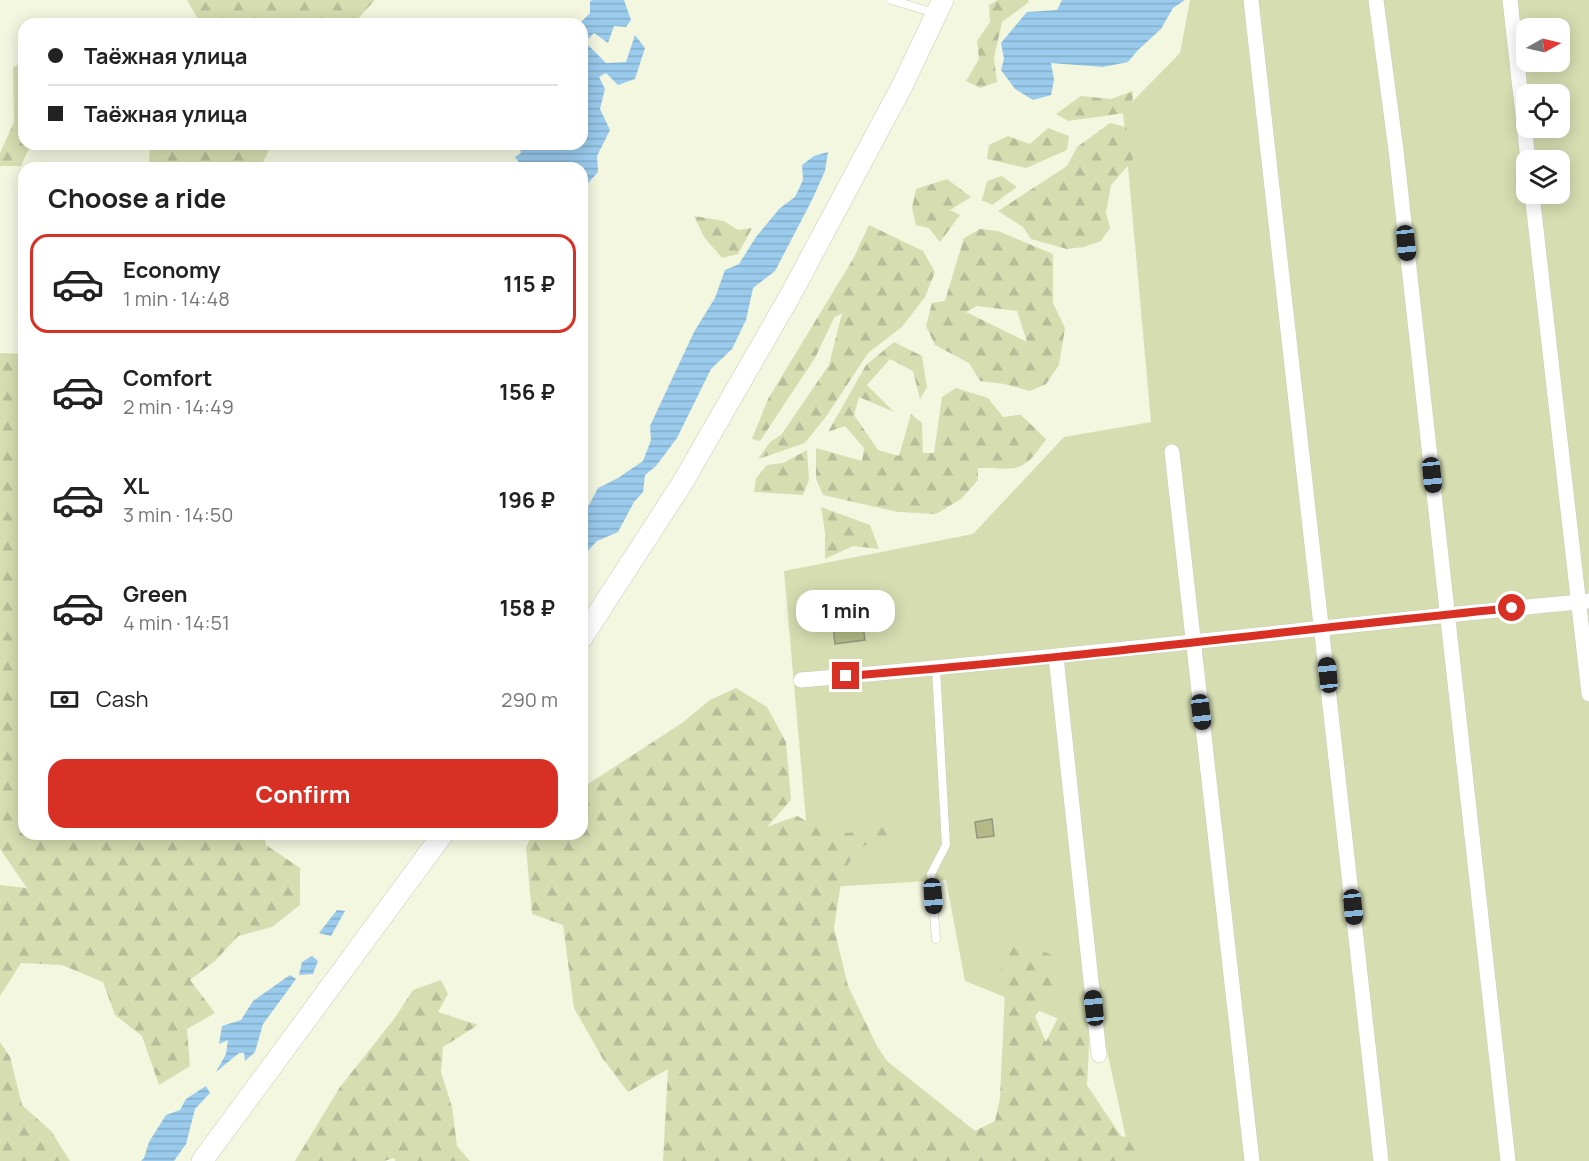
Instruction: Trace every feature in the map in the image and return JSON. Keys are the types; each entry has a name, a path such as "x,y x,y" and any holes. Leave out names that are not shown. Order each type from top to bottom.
{"main road":[{"path":"588,629 683,482 791,294 902,86 940,7"},
{"path":"202,1161 440,840"}],"street":[{"path":"1251,0 1381,1161"},
{"path":"1376,0 1396,150 1508,1161"},
{"path":"1510,0 1527,150"},
{"path":"1533,204 1583,602 1589,694"},
{"path":"1172,452 1252,1161"},
{"path":"801,680 936,669 1583,602"},
{"path":"1056,657 1099,1055"}],"lane":[{"path":"891,0 940,7"},
{"path":"936,669 946,845 931,874 936,939"}],"green space":[{"path":"187,0 375,0 358,18 198,18"},
{"path":"998,0 1028,0 1029,2 1002,22 994,58 997,82 980,88 966,81 979,59 977,41 990,22 989,5"},
{"path":"1190,0 1589,0 1589,1161 1131,1161 1104,1037 965,981 946,880 812,888 784,571 973,534 1064,437 1151,422 1123,111 1180,53"},
{"path":"18,65 18,150 28,150 23,162 18,162 18,166 0,166 0,153 14,122 13,67"},
{"path":"1133,91 1132,112 1068,121 1056,114 1081,96 1111,99"},
{"path":"1110,123 1126,127 1133,160 1111,185 1106,213 1110,228 1101,241 1084,247 1067,249 1031,239 1023,227 998,211 1067,166 1077,147"},
{"path":"1048,128 1069,136 1067,150 1026,168 987,159 989,145 1008,136 1030,144"},
{"path":"150,150 269,150 263,162 149,162"},
{"path":"1002,176 1017,187 992,205 982,200 987,181"},
{"path":"947,179 971,197 950,210 960,215 940,242 929,228 916,225 912,208 916,189"},
{"path":"694,216 724,221 738,230 752,228 738,254 722,258 704,237"},
{"path":"869,225 923,251 935,272 925,297 902,327 868,353 828,414 805,443 758,459 770,442 781,435 829,365 842,313 834,318 815,358 760,441 752,439 768,399 853,259"},
{"path":"980,229 998,231 1053,254 1053,303 1065,328 1059,365 1046,384 1030,391 980,381 969,363 935,345 926,326 932,303 945,301 964,238","holes":["977,306 1017,311 1027,342 966,312"]},
{"path":"894,342 922,356 927,387 920,399 913,371 890,359 867,385 894,412 859,397 854,415 878,450 899,456 911,414 922,423 923,453 934,453 942,397 956,388 988,398 1003,417 1021,415 1046,439 1038,451 1031,459 1018,467 978,468 978,480 961,499 936,514 898,512 823,495 816,479 816,448 862,461 864,448 845,426 828,432 866,365"},
{"path":"0,353 18,354 18,840 265,840 266,845 300,868 300,905 272,927 238,936 216,960 190,980 215,1013 187,1029 190,1066 159,1085 142,1036 115,1015 103,982 62,965 21,963 0,996 0,885 27,888 0,849"},
{"path":"807,450 809,480 803,495 754,492 756,478 767,465 783,463"},
{"path":"821,507 870,525 879,549 853,546 825,559 825,532"},
{"path":"736,688 767,707 786,742 791,800 767,827 797,816 823,830 848,833 919,821 857,849 842,875 834,928 848,986 877,1046 887,1061 975,1131 995,1121 1000,1098 1005,991 997,944 1029,946 1057,957 1057,989 1035,1016 1046,1042 1058,1017 1090,1028 1087,1085 1121,1136 1146,1140 1143,1161 663,1161 668,1069 628,1092 603,1059 574,1008 563,925 532,914 526,847 530,840 588,840 588,784 682,723 710,700"},
{"path":"441,980 448,994 438,1012 478,1025 443,1047 441,1072 452,1107 457,1146 470,1161 395,1161 395,1158 384,1161 295,1161 340,1087 394,1019 413,990"},
{"path":"0,1042 10,1057 22,1105 51,1131 70,1161 0,1161"}],"water":[{"path":"624,0 631,20 626,27 614,26 608,43 594,33 588,39 588,18 585,18 590,13 590,1"},
{"path":"1062,0 1185,0 1173,8 1161,29 1128,62 1103,67 1051,63 1054,80 1051,95 1033,100 1015,89 1001,70 1004,59 1001,43 1027,12 1057,10"},
{"path":"635,35 645,48 635,79 618,85 606,73 599,77 605,89 600,109 610,130 597,156 598,172 588,183 588,162 519,162 515,157 521,153 520,150 588,150 588,45 606,63 626,62"},
{"path":"828,152 825,171 775,271 753,288 746,320 732,349 711,369 677,438 656,466 645,475 643,492 634,502 618,532 597,541 588,551 588,507 598,488 643,461 651,440 650,426 694,332 715,298 725,270 739,264 756,237 780,208 795,197 803,180 802,165 814,156"},
{"path":"337,910 345,911 331,936 319,933"},
{"path":"312,956 318,961 313,974 299,975 302,962"},
{"path":"290,975 296,979 263,1024 255,1052 245,1061 244,1053 239,1053 216,1072 226,1054 228,1040 219,1044 222,1026 241,1020 253,1001"},
{"path":"206,1086 210,1093 195,1109 186,1144 174,1161 141,1161 149,1142 166,1115 180,1110 186,1099"}],"building":[{"path":"861,612 865,640 835,644 832,616"},
{"path":"992,819 994,836 977,838 975,822"}],"route":[{"path":"846,676 1056,657 1512,608"}]}
